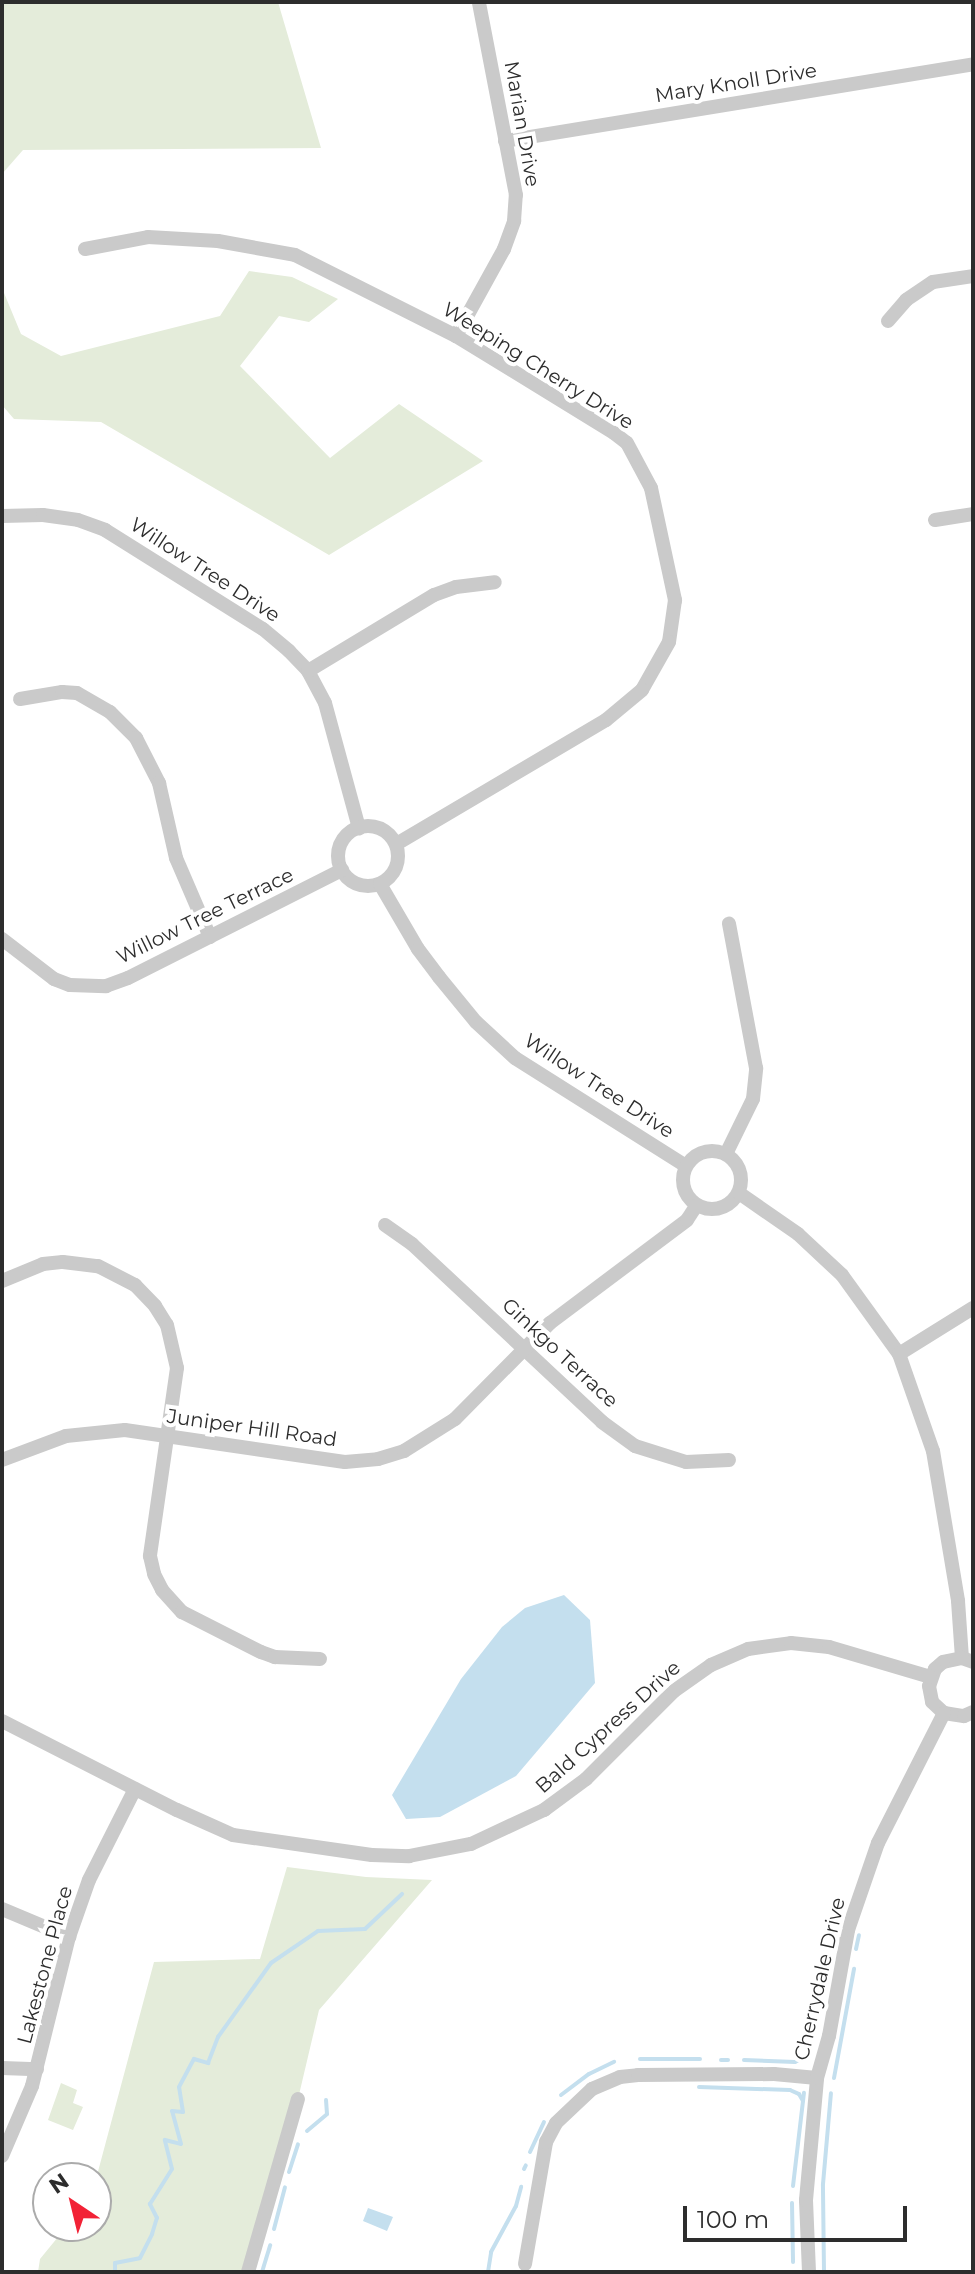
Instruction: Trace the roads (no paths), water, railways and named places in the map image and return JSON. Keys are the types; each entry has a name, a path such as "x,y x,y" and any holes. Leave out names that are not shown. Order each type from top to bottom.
{"street":[{"name":"Marian Drive","path":"456,336 504,249 514,221 516,195 479,2"},
{"name":"Mary Knoll Drive","path":"505,141 973,64"},
{"name":"Weeping Cherry Drive","path":"85,249 148,237 218,241 295,255 456,336 627,443 651,488 675,600 669,642 642,690 606,720 396,844"},
{"path":"888,321 906,300 933,282 973,276"},
{"path":"935,520 973,514"},
{"name":"Willow Tree Drive","path":"2,516 43,515 78,520 105,530 263,629 308,671 325,703 359,828"},
{"path":"308,671 434,595 456,587 495,582"},
{"path":"20,699 62,692 77,693 110,712 136,738 159,783 176,858 210,937"},
{"path":"359,828 384,831 396,844 395,871 380,884 354,883 338,861 343,841 359,828"},
{"name":"Willow Tree Terrace","path":"2,939 54,979 91,987 128,978 342,870"},
{"name":"Willow Tree Drive","path":"380,884 418,949 439,977 476,1022 515,1058 686,1166"},
{"path":"726,1154 753,1099 756,1068 729,924"},
{"path":"708,1151 726,1154 741,1175 739,1193 725,1207 716,1210 696,1206 689,1200 682,1183 686,1166 708,1151"},
{"path":"739,1193 798,1234 842,1275 899,1354 933,1451 968,1660 943,1662 930,1677 932,1702 944,1713 964,1716 973,1712"},
{"name":"Juniper Hill Road","path":"2,1460 46,1441 96,1431 125,1430 325,1461 378,1459 404,1451 440,1431 578,1300 687,1220 696,1206"},
{"name":"Ginkgo Terrace","path":"385,1225 412,1244 602,1422 635,1446 686,1462 729,1460"},
{"path":"2,1281 43,1264 63,1262 98,1266 135,1285 167,1325 177,1368 150,1556 162,1590 182,1612 261,1652 275,1657 320,1659"},
{"path":"899,1354 973,1308"},
{"name":"Bald Cypress Drive","path":"2,1721 233,1835 372,1855 434,1852 494,1836 544,1810 586,1779 674,1691 711,1665 740,1652 768,1645 809,1644 843,1650 930,1677"},
{"name":"Cherrydale Drive","path":"809,2272 806,2200 817,2078 829,2036 848,1930 878,1843 944,1713"},
{"name":"Lakestone Place","path":"2,2156 21,2116 37,2069 69,1937 89,1880 135,1789"},
{"path":"2,1909 69,1937"},
{"path":"2,2068 37,2069"},
{"path":"525,2264 546,2142 556,2123 592,2089 620,2077 638,2075 774,2074 817,2078"},
{"path":"248,2272 298,2099"}],"water":[{"path":"564,1595 590,1620 595,1683 516,1776 440,1817 406,1819 392,1795 461,1679 502,1627 525,1608"},
{"path":"368,2208 393,2217 387,2231 363,2221"}],"waterway":[{"path":"115,2272 115,2263 140,2258 152,2234 157,2218 150,2204 172,2169 165,2140 181,2144 172,2111 183,2112 179,2087 194,2059 208,2063 218,2037 271,1963 318,1931 365,1929 402,1894"},
{"path":"856,1949 859,1935"},
{"path":"821,1980 826,1948"},
{"path":"834,2078 854,1969"},
{"path":"744,2060 795,2062 807,2056 819,1997"},
{"path":"640,2059 700,2059"},
{"path":"721,2060 728,2060"},
{"path":"561,2095 589,2074 614,2062"},
{"path":"699,2087 790,2090 799,2094 803,2101"},
{"path":"793,2186 804,2093"},
{"path":"824,2272 823,2184 831,2093"},
{"path":"307,2131 327,2114 326,2100"},
{"path":"530,2152 544,2122"},
{"path":"289,2172 298,2144"},
{"path":"524,2169 526,2165"},
{"path":"274,2229 285,2187"},
{"path":"488,2272 491,2252 516,2206 521,2187"},
{"path":"792,2203 793,2262"},
{"path":"262,2272 270,2245"}]}
